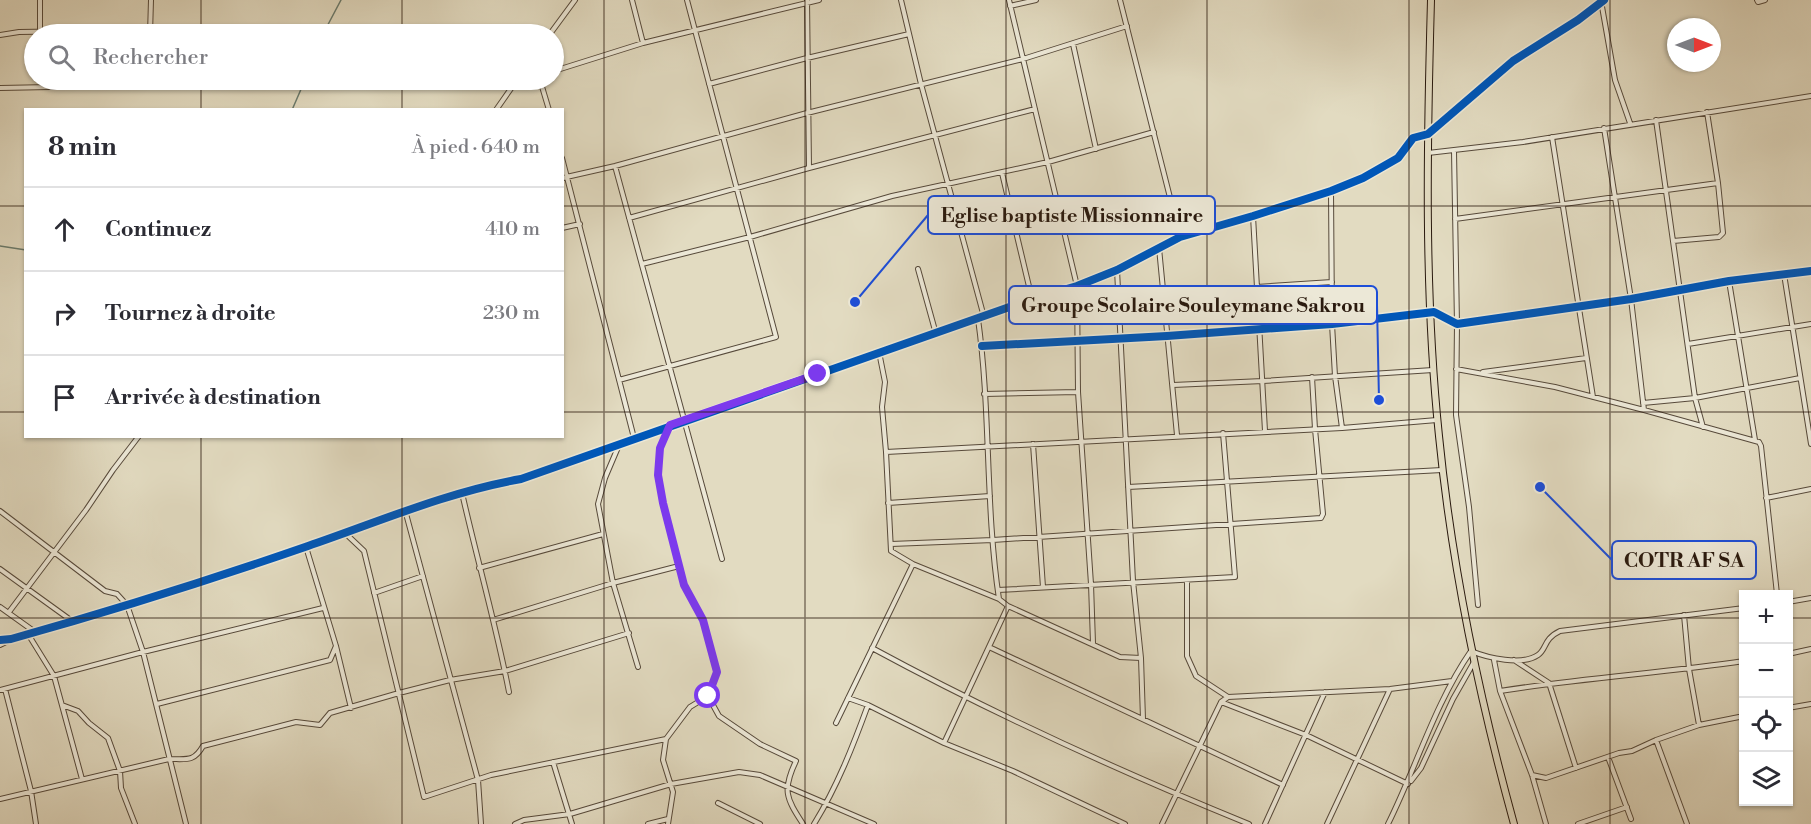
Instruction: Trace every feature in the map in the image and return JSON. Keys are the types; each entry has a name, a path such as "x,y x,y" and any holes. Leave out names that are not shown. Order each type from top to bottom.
{"main road":[{"path":"1431,0 1428,134 1430,312 1442,470 1471,651 1514,824"}],"street":[{"path":"40,0 40,24"},
{"path":"150,24 151,0"},
{"path":"557,24 575,0"},
{"path":"632,0 643,42"},
{"path":"619,380 776,337 687,0"},
{"path":"564,68 643,42 819,0"},
{"path":"901,0 921,84 950,184 984,317"},
{"path":"1009,0 1077,286 1078,392 1093,643"},
{"path":"1010,6 1036,0"},
{"path":"1120,0 1180,237"},
{"path":"1757,0 1758,2 1765,0"},
{"path":"0,640 73,622 127,605 306,547 405,510 489,484 521,479 879,352 1032,299 1077,286 1117,270 1180,237 1331,191 1363,178 1398,158 1413,138 1428,134 1513,61 1578,20 1602,1 1615,80 1630,123"},
{"path":"807,2 808,168"},
{"path":"634,438 580,224 565,177 615,166 807,113 1023,59 1127,26"},
{"path":"0,34 24,33"},
{"path":"710,84 909,34"},
{"path":"1073,44 1096,149"},
{"path":"0,88 24,87"},
{"path":"497,108 510,90"},
{"path":"543,90 548,108"},
{"path":"1428,153 1552,137 1811,96"},
{"path":"629,218 808,168 1035,109"},
{"path":"1673,241 1721,236 1723,233 1707,112"},
{"path":"1656,120 1695,398 1703,427"},
{"path":"1604,128 1630,298 1644,410"},
{"path":"642,264 750,237 892,196 1048,162 1154,132"},
{"path":"1552,137 1593,397"},
{"path":"1454,151 1456,415 1469,507 1478,605"},
{"path":"615,166 722,559"},
{"path":"1002,173 1032,299"},
{"path":"1455,219 1718,183"},
{"path":"1331,191 1332,324 1335,376 1342,428"},
{"path":"1253,216 1265,431"},
{"path":"564,228 580,224"},
{"path":"1160,248 1177,435"},
{"path":"918,269 936,334"},
{"path":"1117,270 1130,531 1141,658 1143,719"},
{"path":"982,346 1332,324 1430,312 1457,324 1729,281 1811,271"},
{"path":"1785,274 1811,444"},
{"path":"1729,281 1755,441"},
{"path":"1118,296 1332,282"},
{"path":"978,319 982,346 990,496 999,599"},
{"path":"1689,344 1811,324"},
{"path":"879,352 885,382 882,407 891,551 913,564 999,599 1008,606 1120,657 1141,658"},
{"path":"1478,373 1586,357"},
{"path":"1456,369 1555,387 1755,441 1761,446 1777,590"},
{"path":"1173,384 1263,381 1434,370"},
{"path":"891,544 993,540 1321,518 1323,514 1312,378"},
{"path":"1643,403 1695,398 1800,378"},
{"path":"984,394 1078,392"},
{"path":"886,452 1342,428 1437,420"},
{"path":"648,824 668,821 673,792 663,760 666,739 690,707 708,696 717,672 703,620 684,585 663,503 658,475 660,448 670,425"},
{"path":"998,590 1235,577 1223,433"},
{"path":"9,612 55,553 112,470 137,438"},
{"path":"1033,444 1043,587"},
{"path":"619,445 605,478 598,504 613,583 638,667"},
{"path":"1128,487 1442,470"},
{"path":"1766,498 1811,489"},
{"path":"462,493 479,568 494,620 509,692"},
{"path":"888,503 990,496"},
{"path":"405,510 478,780 481,824"},
{"path":"0,511 105,591 117,594 127,605 143,652 186,824"},
{"path":"345,533 364,551 424,797 491,775 666,739"},
{"path":"479,568 603,534"},
{"path":"306,547 336,646 351,708"},
{"path":"836,723 913,564"},
{"path":"494,620 613,583 678,566"},
{"path":"0,569 73,622"},
{"path":"374,593 423,576"},
{"path":"1187,580 1187,656 1196,676 1228,697"},
{"path":"1793,601 1811,598"},
{"path":"944,743 1008,606"},
{"path":"0,607 35,632"},
{"path":"36,824 31,791 2,689 323,608"},
{"path":"1388,824 1453,681 1471,651 1494,660 1514,660 1537,656 1548,639 1560,631 1739,608"},
{"path":"1684,615 1689,669 1699,725"},
{"path":"0,799 169,759 190,759 197,756 203,746 296,722 320,725 330,713 450,680 505,671 629,633"},
{"path":"28,634 54,676 82,779"},
{"path":"0,645 11,639"},
{"path":"156,704 330,660 336,646"},
{"path":"989,647 1283,784"},
{"path":"872,648 965,697 1176,794 1249,824"},
{"path":"1793,653 1811,649"},
{"path":"1494,660 1500,691 1532,775 1546,824"},
{"path":"1514,660 1549,683 1576,768"},
{"path":"1408,784 1421,768 1453,699 1474,662"},
{"path":"1500,691 1549,683 1739,662"},
{"path":"1162,824 1221,702 1228,697 1390,689 1453,681"},
{"path":"1326,824 1390,689"},
{"path":"1265,824 1325,692"},
{"path":"708,696 719,716 760,744 796,761 786,787 795,812 803,824"},
{"path":"848,698 868,705 944,743 1013,771 1125,824"},
{"path":"1221,702 1306,735 1408,784"},
{"path":"1793,707 1811,704"},
{"path":"62,705 78,711 108,738 120,771 121,788 135,824"},
{"path":"814,824 854,744 868,705"},
{"path":"1532,775 1546,778 1632,751 1699,725 1739,718"},
{"path":"1656,740 1687,824"},
{"path":"1608,757 1631,819"},
{"path":"553,762 572,824"},
{"path":"515,824 524,820 570,814 671,784 739,772 760,775 874,824"},
{"path":"718,803 760,824"},
{"path":"1578,824 1627,807"}],"waterway":[{"path":"328,24 341,0"},
{"path":"293,108 301,90"},
{"path":"0,246 24,250"}],"cycle path":[{"path":"0,640 11,639 197,583 413,508 521,479 1032,299 1077,286 1117,270 1180,237 1331,191 1363,178 1398,158 1413,138 1428,134 1513,61 1578,20 1604,0"},
{"path":"982,346 1332,324 1434,312 1457,324 1631,299 1729,281 1811,271"}],"place":[{"name":"Eglise baptiste Missionnaire","path":"855,302"},
{"name":"Groupe Scolaire Souleymane Sakrou","path":"1379,400"},
{"name":"COTR AF SA","path":"1540,487"}],"route":[{"path":"708,696 717,672 703,620 684,585 678,566 658,475 660,448 670,425 818,374"}]}
